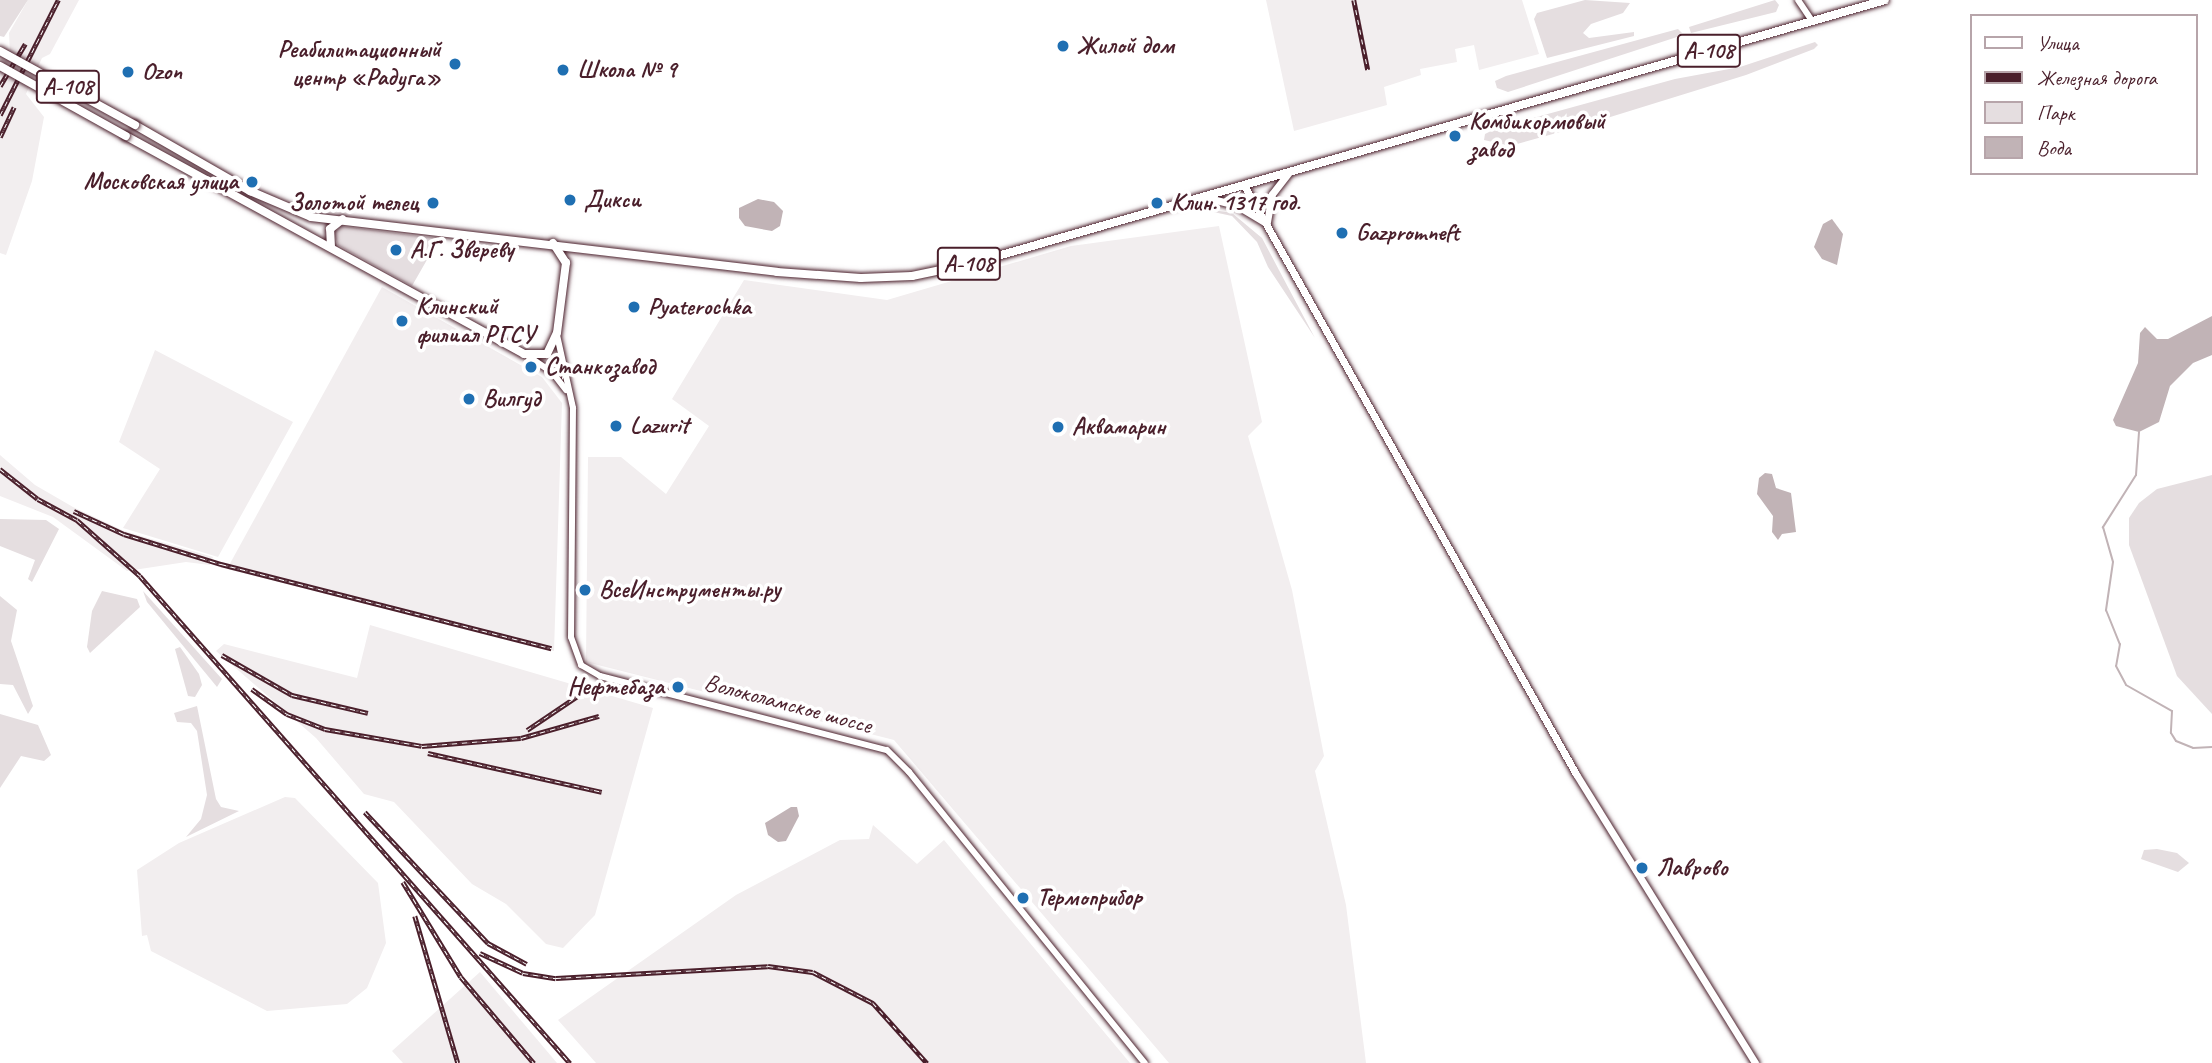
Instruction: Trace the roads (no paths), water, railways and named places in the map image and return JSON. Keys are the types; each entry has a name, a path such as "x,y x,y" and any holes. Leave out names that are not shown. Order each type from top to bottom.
{"highway":[{"name":"А-108","path":"0,51 287,209 343,219 777,272 861,278 912,275 970,264 1885,0"},
{"name":"А-108","path":"0,66 524,354"},
{"path":"332,248 328,233 343,219"},
{"path":"524,354 547,354 557,333 566,263 563,253 552,243"},
{"path":"566,263 583,248"}],"main road":[{"path":"1267,223 1272,194 1290,171"},
{"path":"1244,185 1515,669 1640,881 1755,1063"},
{"path":"1202,197 1236,205 1267,223"}],"street":[{"path":"1798,0 1812,21"},
{"name":"Волоколамское шоссе","path":"557,333 573,408 571,637 581,665 600,676 887,750 909,772 1145,1063"},
{"name":"Волоколамское шоссе","path":"524,354 558,377 573,408"}],"water":[{"path":"758,199 774,202 783,211 780,226 772,231 745,226 739,218 739,208"},
{"path":"1832,219 1843,234 1837,265 1822,259 1814,247 1823,224"},
{"path":"2212,316 2212,355 2193,363 2170,386 2159,422 2139,432 2116,426 2113,420 2138,363 2140,333 2145,327 2157,339 2168,339"},
{"path":"1765,473 1772,474 1776,488 1791,493 1796,532 1782,534 1778,540 1772,532 1773,516 1757,494 1759,478"},
{"path":"791,807 797,807 799,816 786,841 778,842 768,835 765,823"}],"waterway":[{"path":"2139,432 2136,475 2103,527 2113,562 2106,610 2120,644 2116,666 2126,685 2172,711 2171,733 2176,741 2193,748 2212,747"}],"railway":[{"path":"0,115 58,0"},
{"path":"1354,0 1368,70"},
{"path":"0,86 25,44"},
{"path":"0,137 14,107"},
{"path":"0,469 38,499 77,520 140,576 570,1063"},
{"path":"74,511 124,534 221,564 551,648"},
{"path":"222,655 292,695 368,713"},
{"path":"252,689 287,714 325,729 422,746 521,738 599,716"},
{"path":"527,730 585,691"},
{"path":"428,753 602,792"},
{"path":"365,812 488,943 527,964"},
{"path":"403,882 461,977 534,1063"},
{"path":"415,916 458,1063"},
{"path":"480,953 523,973 556,978 768,966 813,972 873,1003 927,1063"}],"place":[{"name":"Жилой дом","path":"1063,46"},
{"name":"Реабилитационный центр «Радуга»","path":"455,64"},
{"name":"Школа № 9","path":"563,70"},
{"name":"Ozon","path":"128,72"},
{"name":"Комбикормовый завод","path":"1455,136"},
{"name":"Московская улица","path":"252,182"},
{"name":"Дикси","path":"570,200"},
{"name":"Золотой телец","path":"433,203"},
{"name":"Клин. 1317 год.","path":"1157,203"},
{"name":"Gazpromneft","path":"1342,233"},
{"name":"А.Г. Звереву","path":"396,250"},
{"name":"Pyaterochka","path":"634,307"},
{"name":"Клинский филиал РГСУ","path":"402,321"},
{"name":"Станкозавод","path":"531,367"},
{"name":"Вилгуд","path":"469,399"},
{"name":"Lazurit","path":"616,426"},
{"name":"Аквамарин","path":"1058,427"},
{"name":"ВсеИнструменты.ру","path":"585,590"},
{"name":"Нефтебаза","path":"678,687"},
{"name":"Лаврово","path":"1642,868"},
{"name":"Термоприбор","path":"1023,898"}]}
